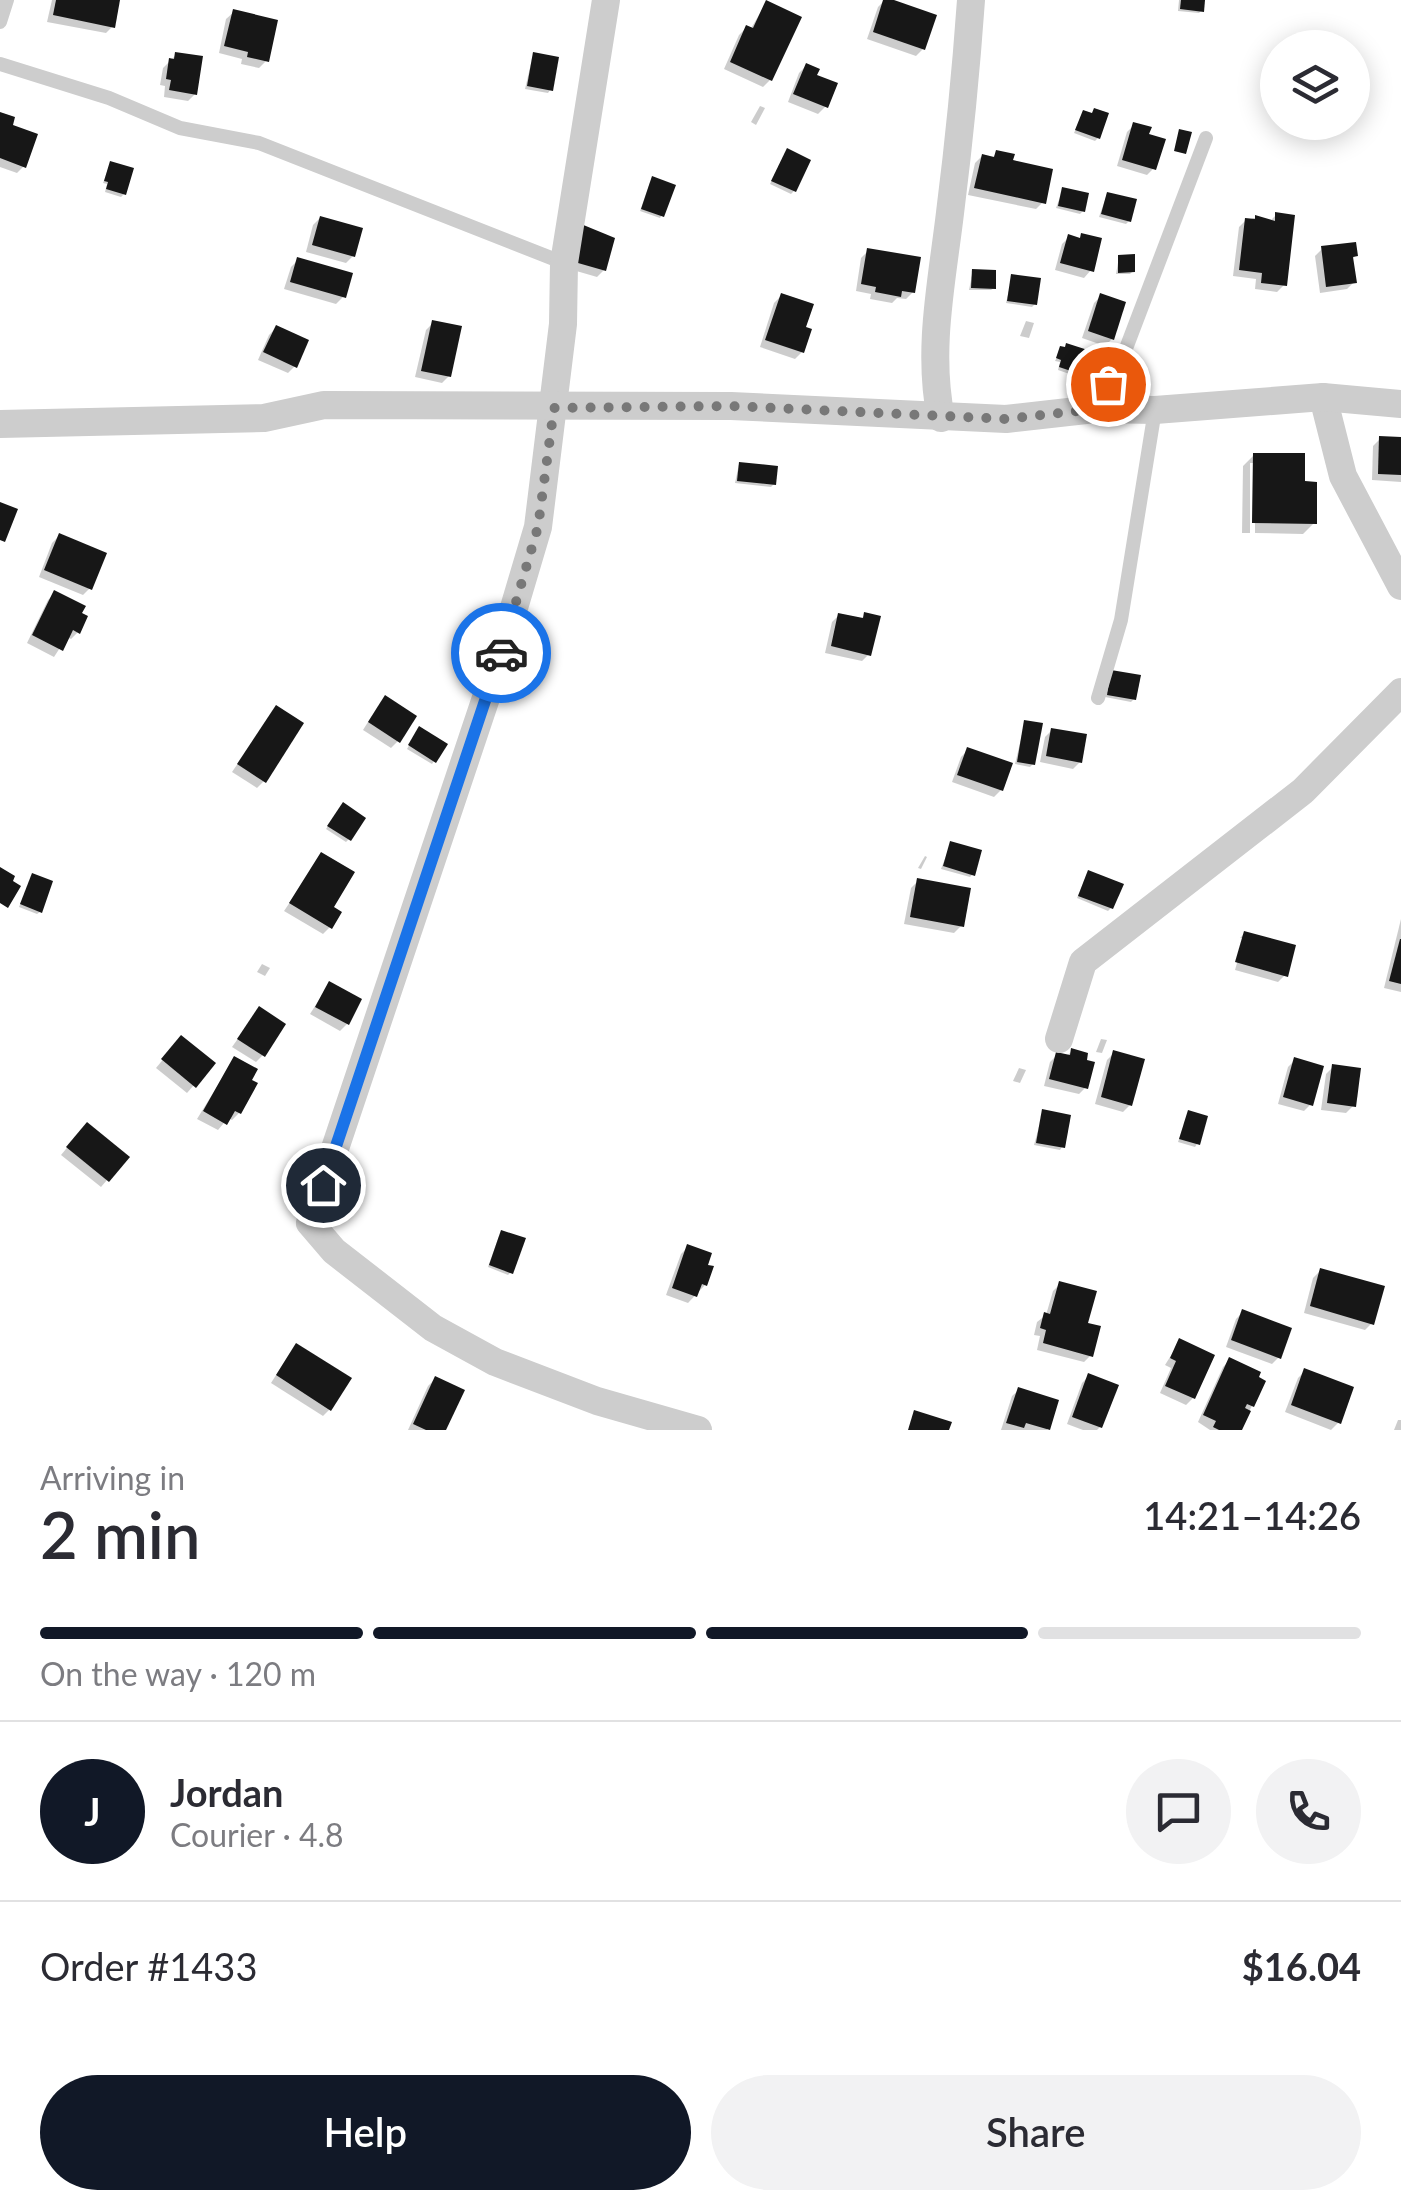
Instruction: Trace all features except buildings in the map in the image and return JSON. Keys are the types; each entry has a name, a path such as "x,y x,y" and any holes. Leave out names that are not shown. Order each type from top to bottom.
{"street":[{"path":"606,0 564,262 563,324 538,527 502,647 310,1223 334,1252 433,1328 494,1362 597,1402 698,1430"},
{"path":"940,418 933,382 934,338 962,113 971,0"},
{"path":"0,424 264,418 324,405 731,406 1006,419 1095,409 1156,410 1323,397 1401,404"},
{"path":"1323,397 1343,476 1401,586"},
{"path":"1059,1039 1084,962 1302,791 1401,692"}],"lane":[{"path":"0,22 8,0"},
{"path":"0,64 110,98 180,128 259,143 564,262"},
{"path":"1095,409 1122,359 1206,138"},
{"path":"1098,698 1121,620 1156,410"}],"way so far":[{"path":"501,653 538,527 554,408 731,406 1006,419 1095,409 1108,384"}],"route":[{"path":"323,1185 501,653"}]}
